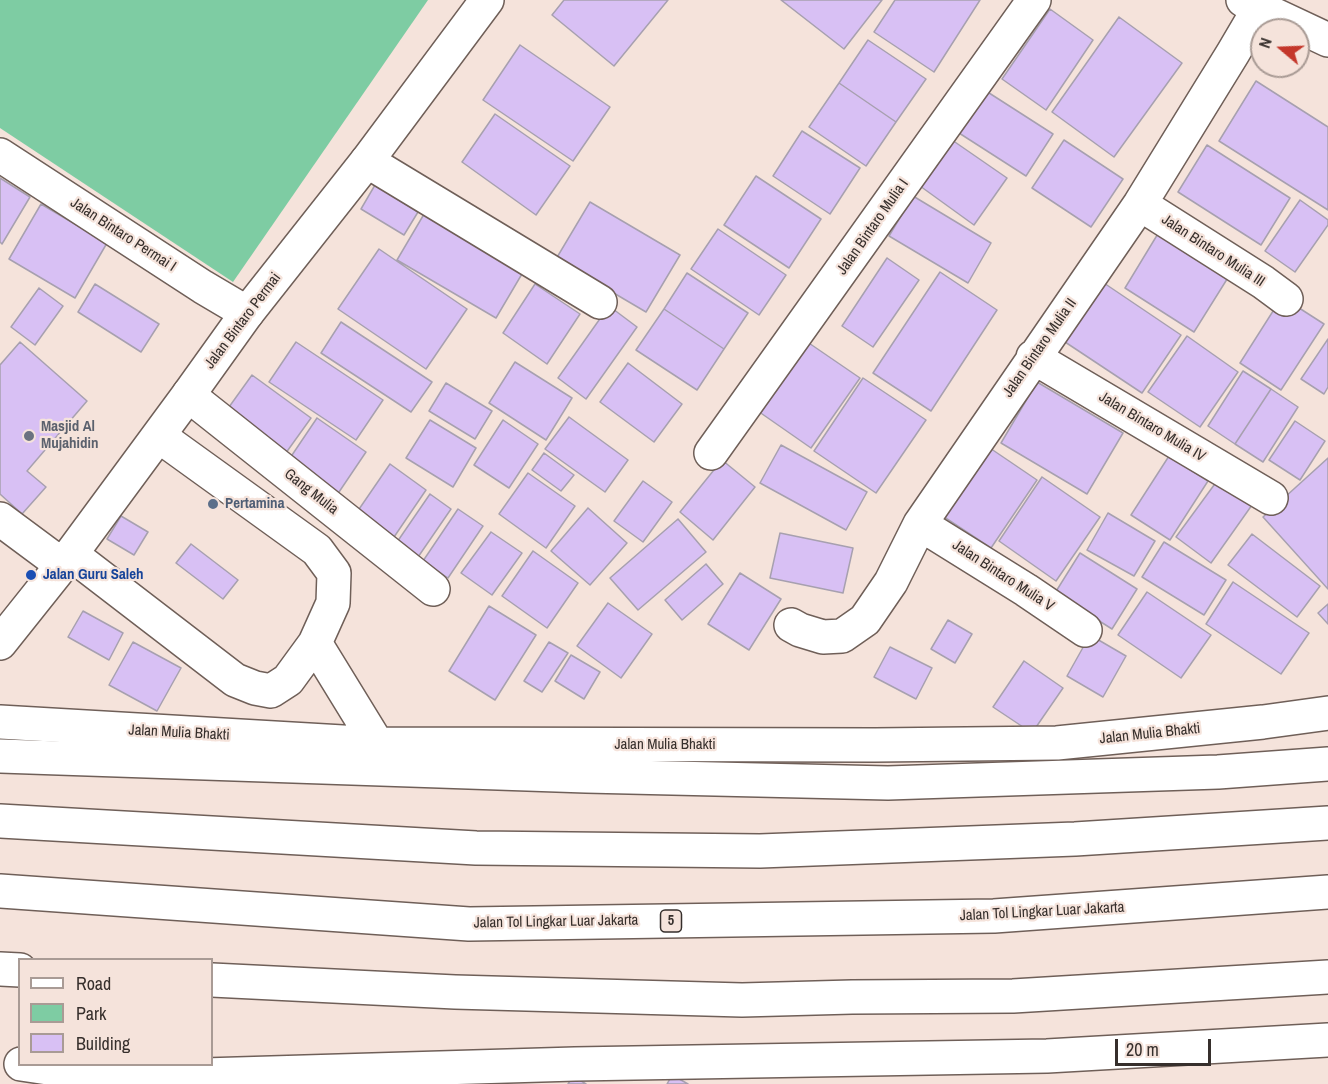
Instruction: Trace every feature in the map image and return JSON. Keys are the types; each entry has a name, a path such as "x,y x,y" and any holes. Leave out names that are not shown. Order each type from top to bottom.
{"main road":[{"name":"Jalan Bintaro Permai","path":"0,643 159,436 247,313 367,161 487,0"},
{"name":"Jalan Bintaro Mulia I","path":"711,453 1034,0"},
{"path":"1251,3 1328,40"},
{"name":"Jalan Bintaro Mulia II","path":"791,625 823,637 842,636 864,620 891,582 920,524 1140,204 1233,53 1251,3"},
{"name":"Jalan Bintaro Permai I","path":"0,155 203,287 247,313"},
{"path":"367,161 600,302"},
{"name":"Jalan Bintaro Mulia III","path":"1140,204 1286,299"},
{"name":"Jalan Bintaro Mulia IV","path":"1033,357 1271,498"},
{"name":"Gang Mulia","path":"189,394 433,589"},
{"path":"0,519 66,559 235,680 255,688 271,690 288,680 315,643 333,603 334,573 317,550 159,436"},
{"name":"Jalan Bintaro Mulia V","path":"920,524 1026,590 1084,630"},
{"path":"315,643 376,744"},
{"name":"Jalan Mulia Bhakti","path":"0,722 376,744 875,745 1057,743 1328,713"},
{"path":"9,756 574,776 888,783 1218,772 1328,764"},
{"path":"11,822 476,848 749,850 1075,839 1328,823"},
{"name":"Jalan Tol Lingkar Luar Jakarta","path":"7,892 469,924 994,916 1328,892"},
{"path":"213,980 455,992 742,1000 1013,996 1328,978"},
{"path":"34,1066 212,1080 575,1064 1047,1056 1328,1040"},
{"path":"1026,1084 1047,1056"},
{"path":"0,1062 18,1064"}],"green space":[{"path":"0,0 428,0 233,282 0,128"}],"building":[{"path":"564,0 668,0 614,66 552,15"},
{"path":"781,0 882,0 844,49"},
{"path":"895,0 980,0 934,72 874,32"},
{"path":"1050,9 1093,40 1046,110 1002,79"},
{"path":"1119,17 1182,63 1114,157 1052,112"},
{"path":"868,40 926,79 896,122 839,83"},
{"path":"520,45 610,107 573,161 483,100"},
{"path":"1256,81 1328,127 1328,210 1219,141"},
{"path":"839,83 896,122 866,166 809,127"},
{"path":"986,91 1053,134 1026,176 959,133"},
{"path":"495,114 570,166 536,215 462,162"},
{"path":"802,131 860,168 830,214 773,176"},
{"path":"952,140 1007,178 974,225 920,186"},
{"path":"1064,140 1123,179 1091,227 1032,188"},
{"path":"1207,145 1290,198 1261,245 1178,192"},
{"path":"756,176 821,219 789,268 724,225"},
{"path":"0,178 30,197 2,244 0,242"},
{"path":"375,185 418,212 404,235 361,209"},
{"path":"913,196 991,243 968,283 889,236"},
{"path":"1300,200 1328,220 1328,225 1295,272 1265,251"},
{"path":"590,202 680,255 646,312 556,259"},
{"path":"41,204 107,243 75,298 9,259"},
{"path":"430,204 529,262 496,318 397,260"},
{"path":"718,229 786,275 759,315 691,269"},
{"path":"1159,232 1229,276 1194,332 1125,288"},
{"path":"379,249 467,309 426,369 338,309"},
{"path":"887,258 919,280 873,347 842,326"},
{"path":"940,272 997,310 931,411 873,373"},
{"path":"687,273 748,313 724,349 664,309"},
{"path":"1095,277 1181,335 1142,393 1056,336"},
{"path":"95,284 159,324 141,352 78,312"},
{"path":"535,284 580,314 547,364 503,333"},
{"path":"39,288 63,306 35,345 11,327"},
{"path":"1282,297 1324,324 1281,390 1240,363"},
{"path":"609,306 637,327 586,399 558,378"},
{"path":"664,309 724,349 697,390 636,350"},
{"path":"341,322 432,382 411,412 321,353"},
{"path":"1187,336 1238,372 1200,427 1148,392"},
{"path":"803,339 860,378 811,448 755,409"},
{"path":"1328,339 1328,387 1324,394 1301,379"},
{"name":"Masjid Al Mujahidin","path":"20,342 87,401 27,471 46,487 22,514 0,494 0,365"},
{"path":"296,342 383,400 356,440 269,382"},
{"path":"515,362 572,398 546,440 489,403"},
{"path":"628,363 682,404 654,442 600,402"},
{"path":"1243,371 1271,389 1235,444 1208,426"},
{"path":"252,375 311,418 283,457 224,414"},
{"path":"863,378 926,420 876,493 814,451"},
{"path":"1037,382 1123,433 1087,494 1001,443"},
{"path":"446,383 492,411 475,439 429,411"},
{"path":"1271,389 1298,407 1263,462 1235,444"},
{"path":"569,417 628,460 605,492 545,449"},
{"path":"317,418 366,452 337,495 288,461"},
{"path":"430,420 476,448 453,487 406,458"},
{"path":"503,420 538,444 509,488 474,465"},
{"path":"1295,421 1325,441 1300,480 1269,460"},
{"path":"981,442 1037,480 991,548 935,511"},
{"path":"781,445 867,492 846,530 760,483"},
{"path":"544,453 574,475 561,491 532,470"},
{"path":"1169,456 1208,481 1170,540 1131,515"},
{"path":"1328,458 1328,589 1263,517"},
{"path":"722,460 755,487 713,540 680,512"},
{"path":"390,464 426,490 392,540 355,515"},
{"path":"528,473 575,506 546,548 499,514"},
{"path":"1042,477 1100,517 1056,581 999,541"},
{"path":"643,481 672,502 643,542 614,521"},
{"path":"1217,481 1252,505 1211,563 1176,537"},
{"path":"430,494 451,509 416,560 395,545"},
{"path":"588,508 627,543 590,585 551,551"},
{"path":"458,509 483,526 448,578 423,561"},
{"path":"1108,513 1155,541 1134,576 1087,550"},
{"path":"121,516 148,532 134,555 107,539"},
{"path":"678,519 706,552 638,610 610,578"},
{"path":"491,532 522,553 492,595 461,573"},
{"path":"780,533 853,548 843,593 770,578"},
{"path":"1252,534 1320,586 1297,617 1228,565"},
{"path":"1164,542 1226,580 1204,615 1142,577"},
{"path":"191,544 238,580 223,599 176,563"},
{"path":"533,551 578,583 547,628 502,596"},
{"path":"1080,553 1137,589 1112,629 1055,593"},
{"path":"706,564 723,584 682,620 665,600"},
{"path":"740,573 781,599 749,650 708,624"},
{"path":"1233,582 1309,633 1281,674 1206,624"},
{"path":"1147,592 1211,635 1181,678 1118,635"},
{"path":"608,603 652,634 621,678 577,646"},
{"path":"1328,604 1328,624 1318,613"},
{"path":"489,606 536,635 495,700 449,671"},
{"path":"83,611 123,633 109,660 68,637"},
{"path":"948,620 972,634 955,663 931,649"},
{"path":"1090,635 1126,656 1103,697 1067,676"},
{"path":"133,642 181,668 157,711 109,685"},
{"path":"549,642 568,653 542,692 524,681"},
{"path":"890,647 932,668 916,699 874,677"},
{"path":"571,655 600,672 584,699 555,681"},
{"path":"1024,661 1063,688 1032,733 993,707"},
{"path":"672,1075 688,1084 667,1084"},
{"path":"573,1076 586,1084 568,1084"}],"place":[{"name":"Masjid Al Mujahidin","path":"29,436"},
{"name":"Pertamina","path":"213,504"},
{"name":"Jalan Guru Saleh","path":"31,575"}]}
